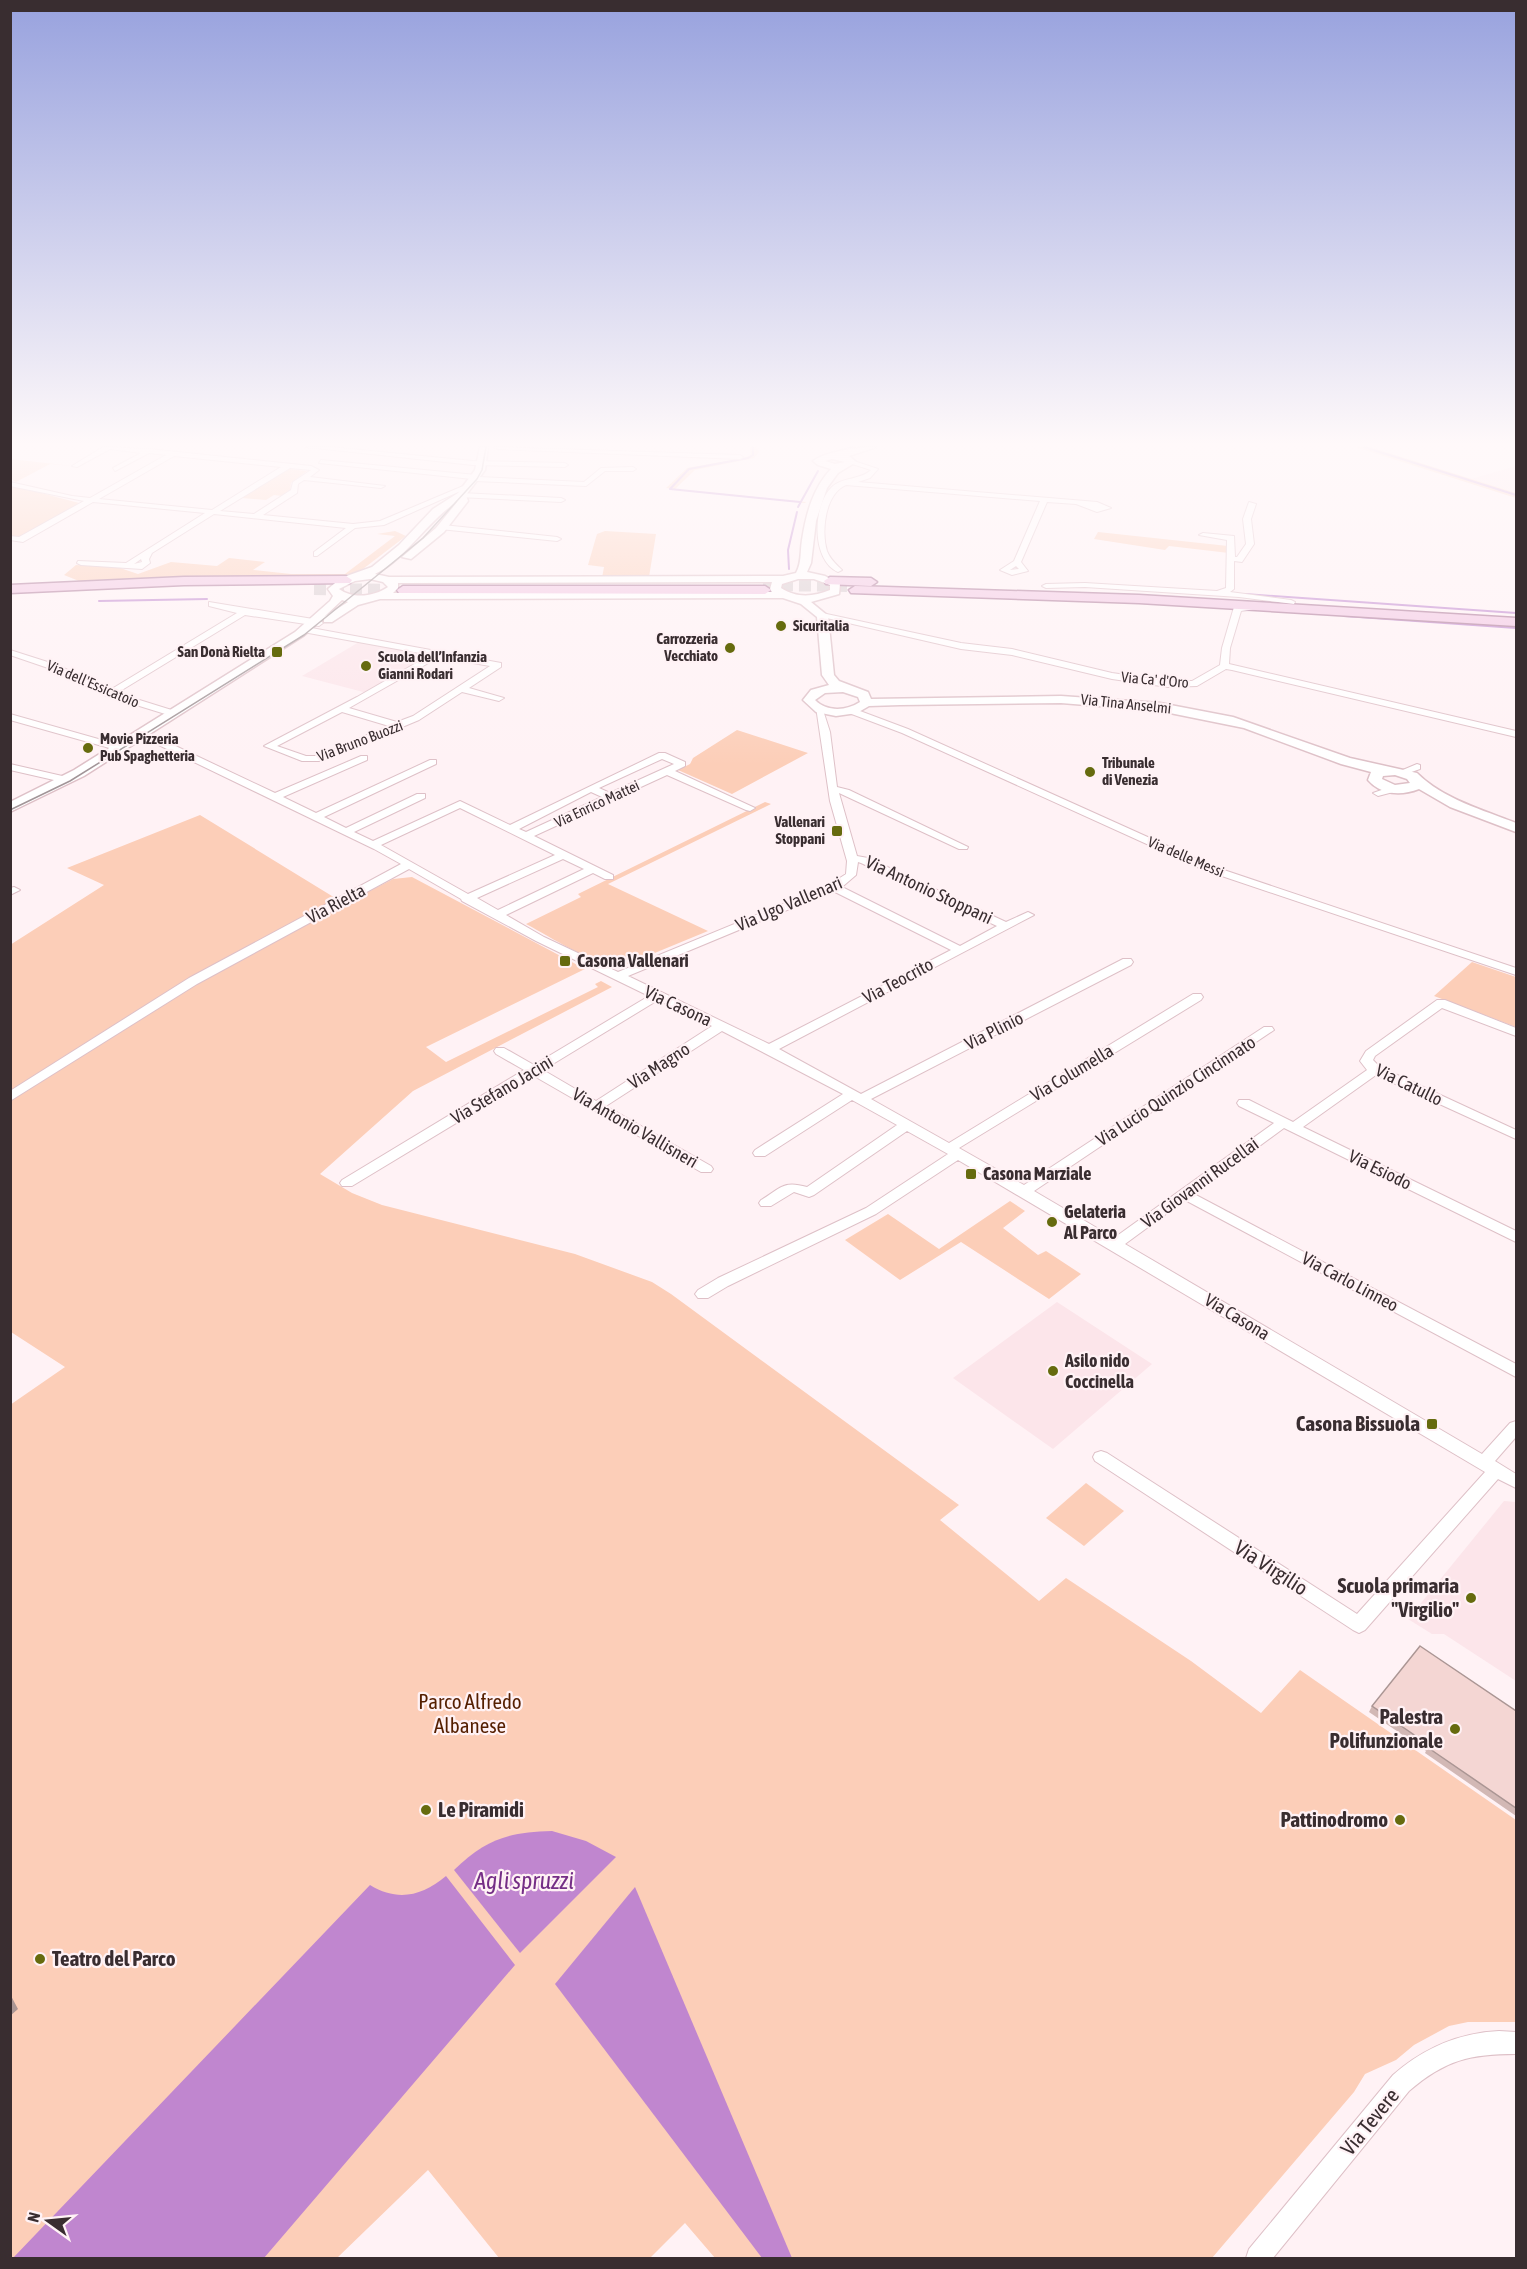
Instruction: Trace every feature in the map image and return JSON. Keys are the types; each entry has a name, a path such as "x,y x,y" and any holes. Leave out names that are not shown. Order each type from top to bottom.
{"main road":[{"path":"834,576 1181,593 1516,618"},
{"path":"10,590 184,581 351,579"},
{"path":"10,590 171,585 316,587 199,589 10,598"},
{"path":"404,588 764,587"},
{"path":"1241,597 1029,590 855,588 1277,606 1516,622"},
{"path":"10,598 224,593 338,595"},
{"path":"828,595 1198,602"}],"street":[{"path":"81,563 144,565 148,553"},
{"path":"396,553 373,571 334,587 333,590 338,595 353,599 375,597 784,596 798,598 828,595"},
{"path":"10,808 67,780 313,626 354,603 393,589 394,584 389,580 388,573 410,553"},
{"path":"798,576 807,564 807,553"},
{"path":"824,553 837,588 819,603 828,675 835,684 844,688 861,707"},
{"path":"1017,562 1021,553"},
{"path":"1046,586 1085,585 1216,593 1241,597 1233,553"},
{"path":"1234,559 1239,560 1244,553"},
{"path":"1216,593 1230,589 1234,559"},
{"path":"807,564 816,577"},
{"path":"351,579 372,577 389,580 783,579 798,576 834,576"},
{"path":"783,579 777,582 775,589 784,596"},
{"path":"206,694 313,626 335,602 338,595"},
{"path":"798,598 813,606 821,615"},
{"name":"Via Bruno Buozzi","path":"212,604 498,664 399,726 318,759 305,759 269,748 272,743 342,709 439,653"},
{"path":"1277,606 1237,609 1226,648 1224,666 1516,734"},
{"path":"110,694 244,612"},
{"name":"Via Ca' d'Oro","path":"821,615 962,646 1012,652 1101,674 1157,683 1194,684 1224,666"},
{"name":"Via dell'Essicatoio","path":"10,652 54,667 110,694 175,714"},
{"path":"10,662 24,656"},
{"path":"819,691 828,675"},
{"path":"819,709 809,700 813,693 844,688"},
{"path":"461,689 499,698"},
{"name":"Via Tina Anselmi","path":"819,709 837,712 898,702 1049,698 1141,703 1189,711 1252,726 1347,761 1378,783"},
{"name":"Via delle Messi","path":"861,707 905,731 1225,874 1516,972"},
{"path":"342,709 399,726"},
{"name":"Via Ugo Vallenari","path":"616,976 833,887 845,881 852,873 851,858 833,789 825,724 819,709"},
{"path":"825,724 829,717 837,712"},
{"path":"10,717 120,748"},
{"path":"143,734 374,844 408,865"},
{"name":"Via Enrico Mattei","path":"526,836 682,764 662,755 591,788"},
{"path":"275,797 364,758"},
{"path":"316,817 433,762"},
{"path":"10,767 67,780"},
{"path":"667,771 750,808"},
{"path":"1378,783 1415,774"},
{"path":"1398,789 1414,787 1415,774"},
{"path":"1415,774 1453,802"},
{"path":"1378,783 1453,802 1516,828"},
{"path":"510,828 591,788 610,797"},
{"path":"833,789 854,796 963,847"},
{"path":"347,831 421,796"},
{"path":"374,844 459,804 609,877"},
{"path":"466,899 563,855"},
{"name":"Via Antonio Stoppani","path":"851,858 864,860 1006,926"},
{"name":"Via Casona","path":"408,865 466,899 616,976 769,1049 857,1097 1115,1244 1516,1482"},
{"name":"Via Rielta","path":"10,1098 193,981 408,865"},
{"path":"497,915 593,869"},
{"path":"833,887 959,950"},
{"name":"Via Teocrito","path":"769,1049 1028,915"},
{"name":"Via Plinio","path":"857,1097 1127,962"},
{"name":"Via Stefano Jacini","path":"347,1183 657,996"},
{"name":"Via Columella","path":"952,1151 1197,997"},
{"name":"Via Catullo","path":"1516,1032 1441,1003 1370,1054 1366,1061 1375,1070 1516,1135"},
{"name":"Via Magno","path":"597,1106 721,1026"},
{"name":"Via Lucio Quinzio Cincinnato","path":"1024,1191 1268,1030"},
{"name":"Via Antonio Vallisneri","path":"500,1051 706,1169"},
{"name":"Via Giovanni Rucellai","path":"1115,1244 1184,1194 1375,1070"},
{"path":"760,1154 857,1097"},
{"name":"Via Esiodo","path":"1244,1103 1516,1237"},
{"path":"766,1203 792,1187 809,1192 906,1125"},
{"path":"703,1294 723,1282 872,1211 952,1151"},
{"name":"Via Carlo Linneo","path":"1184,1194 1516,1371"},
{"path":"1489,1467 1516,1427"},
{"name":"Via Virgilio","path":"1101,1457 1359,1625 1489,1467"},
{"name":"Via Tevere","path":"1258,2259 1401,2083 1420,2066 1443,2053 1467,2044 1496,2040 1516,2043"}],"shaded area":[{"name":"Scuola dell’Infanzia Gianni Rodari","path":"359,642 430,656 367,693 302,676"},
{"name":"Asilo nido Coccinella","path":"1057,1302 1152,1364 1053,1449 953,1378"},
{"name":"Scuola primaria \"Virgilio\"","path":"1504,1501 1516,1502 1516,1681 1444,1634 1432,1634 1408,1619"}],"green space":[{"path":"373,553 384,553 359,572 335,579 84,583 64,575 76,565 120,568 138,574 171,562 217,566 229,558 265,562 253,570 291,574 345,574"},
{"path":"592,553 653,553 649,577 602,578 604,567 588,565"},
{"path":"737,730 808,753 732,794 678,770"},
{"path":"765,802 771,804 608,884 708,931 628,964 616,965 590,958 526,924 581,897 578,894"},
{"name":"Parco Alfredo Albanese","path":"200,815 345,904 393,879 412,877 585,969 426,1047 446,1062 598,987 595,984 601,981 612,987 413,1091 320,1174 352,1193 382,1205 575,1254 652,1282 959,1505 940,1520 1039,1601 1066,1578 1191,1661 1261,1713 1300,1670 1516,1820 1516,2022 1468,2022 1449,2026 1414,2045 1396,2060 1365,2074 1354,2092 1212,2258 715,2258 685,2223 650,2258 499,2258 428,2170 337,2258 11,2258 10,1405 65,1367 11,1332 10,945 104,885 67,868"},
{"path":"1472,962 1516,977 1516,1027 1434,996"},
{"path":"1010,1201 1025,1211 1003,1228 1038,1255 1046,1251 1081,1274 1049,1299 961,1242 900,1280 845,1240 888,1214 939,1249"},
{"path":"1086,1483 1124,1511 1084,1546 1046,1518"}],"water":[{"name":"Agli spruzzi","path":"552,1831 586,1841 616,1857 520,1953 454,1870 477,1851 499,1839 523,1833"},
{"path":"446,1876 515,1965 264,2258 13,2258 370,1885 390,1894 410,1894 428,1888"},
{"path":"635,1887 792,2258 762,2258 555,1984"}],"building":[{"name":"Palestra Polifunzionale","path":"1420,1646 1516,1711 1516,1808 1372,1706"}],"waterway":[{"path":"788,553 789,569"},
{"path":"1245,594 1516,613"},
{"path":"99,601 207,599"},
{"path":"1344,616 1516,628"}],"tunnel":[{"path":"763,585 855,586"},
{"path":"314,589 403,590"}],"tram line":[{"path":"10,810 70,781 304,635 405,553"}],"place":[{"name":"Sicuritalia","path":"781,626"},
{"name":"Carrozzeria Vecchiato","path":"730,648"},
{"name":"San Donà Rielta","path":"277,652"},
{"name":"Scuola dell’Infanzia Gianni Rodari","path":"366,666"},
{"name":"Movie Pizzeria Pub Spaghetteria","path":"88,748"},
{"name":"Tribunale di Venezia","path":"1090,772"},
{"name":"Vallenari Stoppani","path":"837,831"},
{"name":"Casona Vallenari","path":"565,961"},
{"name":"Casona Marziale","path":"971,1174"},
{"name":"Gelateria Al Parco","path":"1052,1222"},
{"name":"Asilo nido Coccinella","path":"1053,1371"},
{"name":"Casona Bissuola","path":"1432,1424"},
{"name":"Scuola primaria \"Virgilio\"","path":"1471,1598"},
{"name":"Palestra Polifunzionale","path":"1455,1729"},
{"name":"Le Piramidi","path":"426,1810"},
{"name":"Pattinodromo","path":"1400,1820"},
{"name":"Teatro del Parco","path":"40,1959"}]}
